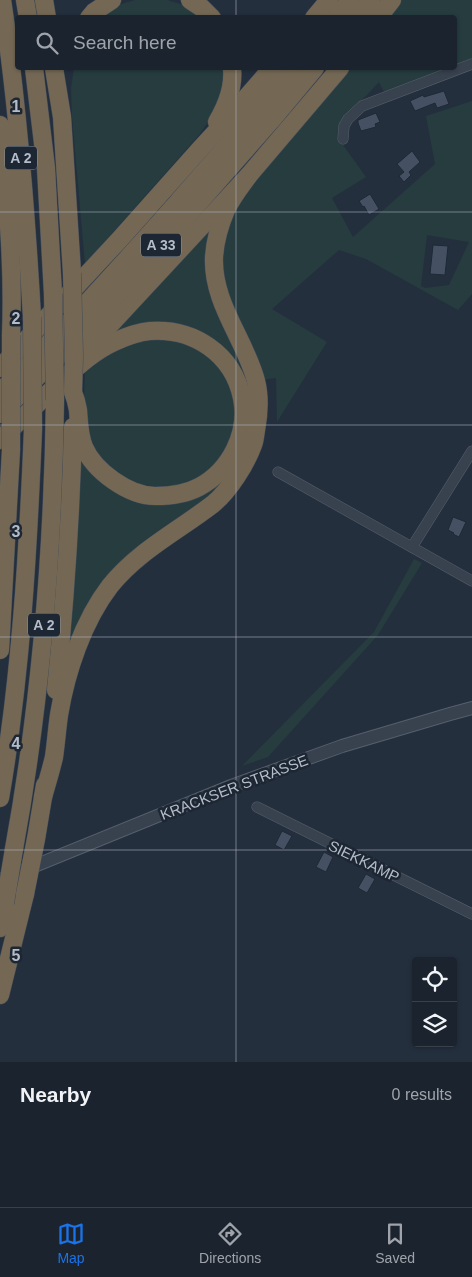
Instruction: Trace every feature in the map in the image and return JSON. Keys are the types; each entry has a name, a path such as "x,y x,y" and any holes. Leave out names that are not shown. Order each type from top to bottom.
{"highway":[{"name":"A 2","path":"0,798 13,709 22,623 33,429 35,323 18,123 2,0"},
{"path":"25,0 28,15"},
{"path":"44,0 46,15"},
{"path":"92,15 112,0"},
{"path":"190,0 209,15"},
{"path":"316,15 328,0"},
{"path":"338,15 350,0"},
{"path":"358,15 370,0"},
{"path":"380,15 392,0"},
{"name":"A 2","path":"0,928 29,758 44,633 51,538 48,400 53,294 46,168 34,70"},
{"path":"0,995 25,894 43,797 62,638 71,496 74,315 62,117 54,70"},
{"path":"62,117 65,70"},
{"path":"201,148 225,107 231,91 232,70"},
{"path":"0,360 114,246 270,70"},
{"name":"A 33","path":"0,392 83,307 133,252 292,70"},
{"name":"A 33","path":"0,414 84,330 275,116 313,70"},
{"path":"6,445 249,175 338,70"},
{"path":"0,126 11,273 12,327 6,445 9,510 0,650"},
{"path":"43,797 54,757 59,714 70,670 83,635 98,604 122,572 138,558 214,503 243,466 253,444 258,421 259,400 256,382 249,362 223,306 216,282 214,257 218,235 226,210 249,175"},
{"path":"0,279 12,327"},
{"path":"0,368 35,323"},
{"path":"48,400 77,367 114,342 148,331 173,332 196,338 222,358 232,371 242,398 244,414 241,433 235,450 226,464 213,478 199,487 186,492 170,496 152,496 130,490 115,482 93,460 84,447 74,392"}],"street":[{"path":"457,70 472,64"},
{"path":"343,139 344,126 348,119 362,106 456,70"},
{"path":"412,547 472,451"},
{"path":"278,472 472,581"},
{"name":"KRACKSER STRASSE","path":"0,880 230,786 342,746 472,708"},
{"name":"SIEKKAMP","path":"257,807 472,914"}],"green space":[{"path":"135,0 167,0 187,6 196,15 106,15 118,5"},
{"path":"398,0 472,0 472,59 457,65 457,15 387,15"},
{"path":"74,70 223,70 224,89 216,110 199,135 85,264 72,117 71,88"},
{"path":"346,70 446,70 385,94 379,82 346,113 338,132 341,142 366,177 332,198 353,237 435,164 426,116 472,101 472,294 458,310 366,259 339,250 272,309 327,342 277,422 276,378 261,380 225,297 221,245 233,208","holes":["427,235 469,242 449,285 425,288 421,286"]},
{"path":"211,225 205,252 208,282 243,364 254,396 253,418 243,381 190,330 105,341"},
{"path":"157,337 180,340 197,347 217,363 228,377 235,398 237,421 224,456 194,484 155,493 121,478 110,469 97,453 87,430 84,397 85,369 94,361 136,340"},
{"path":"81,452 150,502 234,468 214,491 184,517 148,541 67,652"},
{"path":"414,559 422,563 378,635 268,757 242,766 374,632"}],"building":[{"path":"444,91 449,104 437,108 435,103 415,111 410,101 423,95 424,97"},
{"path":"376,113 380,122 375,124 376,127 361,131 358,120"},
{"path":"412,151 420,162 409,172 411,175 404,182 399,176 404,172 397,164"},
{"path":"370,194 379,209 369,215 359,201"},
{"path":"433,245 448,246 445,275 430,274"},
{"path":"453,517 466,522 459,537 448,530"},
{"path":"282,831 292,836 284,850 275,845"},
{"path":"324,852 333,857 326,872 316,867"},
{"path":"366,874 375,879 367,893 358,888"}]}
